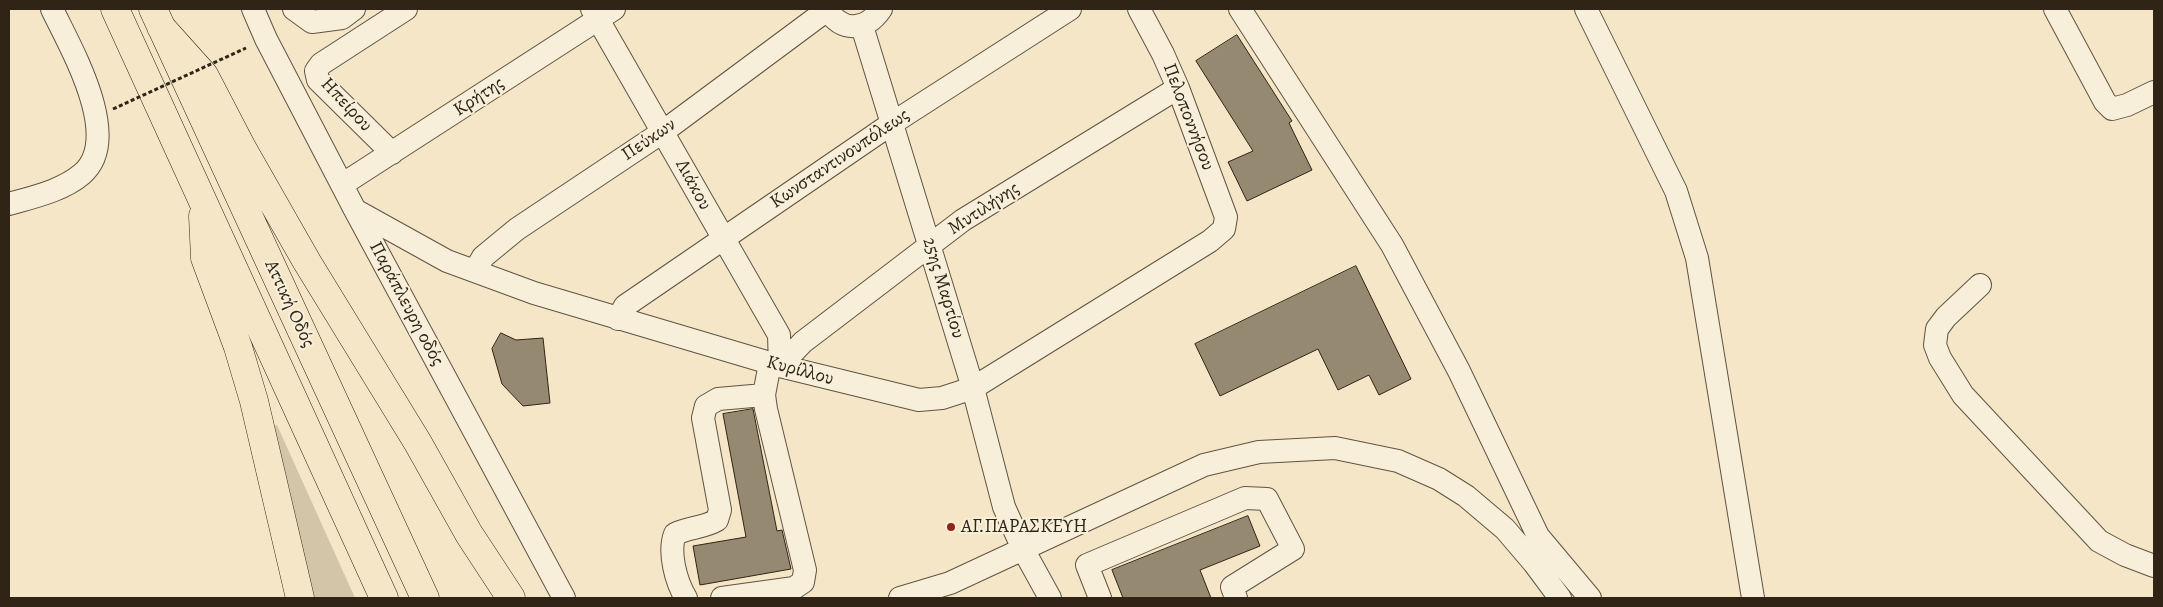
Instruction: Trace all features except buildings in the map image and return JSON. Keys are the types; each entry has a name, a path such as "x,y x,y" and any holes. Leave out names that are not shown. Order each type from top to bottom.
{"highway":[{"name":"Αττική Οδός","path":"115,9 384,598"},
{"name":"Αττική Οδός","path":"157,18 425,598"},
{"path":"157,18 204,74 242,148 307,262 414,436 469,534 511,598"},
{"path":"203,205 205,258 238,347 254,401 300,598"}],"street":[{"path":"9,204 59,188 83,173 96,153 98,138 96,117 82,74 52,9"},
{"name":"Παράπλευρη οδός","path":"253,9 266,39 356,210 564,598"},
{"path":"294,9 312,22 342,18 354,9"},
{"name":"Ηπείρου","path":"392,153 318,80 316,71 321,64 406,9"},
{"path":"827,9 836,20 848,26 862,26 874,19 881,9"},
{"name":"Πεύκων","path":"476,271 483,257 517,229 664,131 827,9"},
{"name":"Κωνσταντινουπόλεως","path":"618,319 624,306 891,124 1070,9"},
{"name":"Πελοποννήσου","path":"1139,9 1163,54 1178,88 1226,217 1224,229"},
{"path":"1240,9 1392,245 1459,371 1538,536 1590,598"},
{"path":"1586,9 1676,191 1697,258 1753,598"},
{"path":"2055,9 2105,102 2112,109 2127,105 2154,92"},
{"name":"Κρήτης","path":"343,184 602,12"},
{"name":"Λιάκου","path":"602,12 723,240 778,335 775,364 764,395"},
{"name":"25ης Μαρτίου","path":"862,26 973,388 1004,507 1023,549 1050,598"},
{"name":"Μυτιλήνης","path":"775,364 963,220 1178,88"},
{"name":"Κυρίλλου","path":"356,210 447,261 534,293 775,364 919,400 942,398 973,388 1210,241 1224,229"},
{"path":"1980,285 1946,317 1937,329 1934,339 1940,358 1963,395 2099,541 2125,555 2154,566"},
{"path":"686,598 680,588 671,545 675,534 683,530 710,525 717,520 720,510 703,418 706,406 718,398 764,395 805,570 803,582 794,588 722,598"},
{"path":"900,598 950,583 1204,464 1259,452 1334,448 1398,461 1439,479 1466,496 1505,529 1534,562 1560,598"},
{"path":"1100,598 1087,565 1245,498 1267,499 1293,549 1232,587 1236,598"},
{"path":"930,598 950,583"}],"path":[{"path":"113,109 246,48"}],"shaded area":[{"path":"277,425 355,598 306,598 267,429"}],"place":[{"name":"ΑΓ.ΠΑΡΑΣΚΕΥΗ","path":"951,527"}]}
